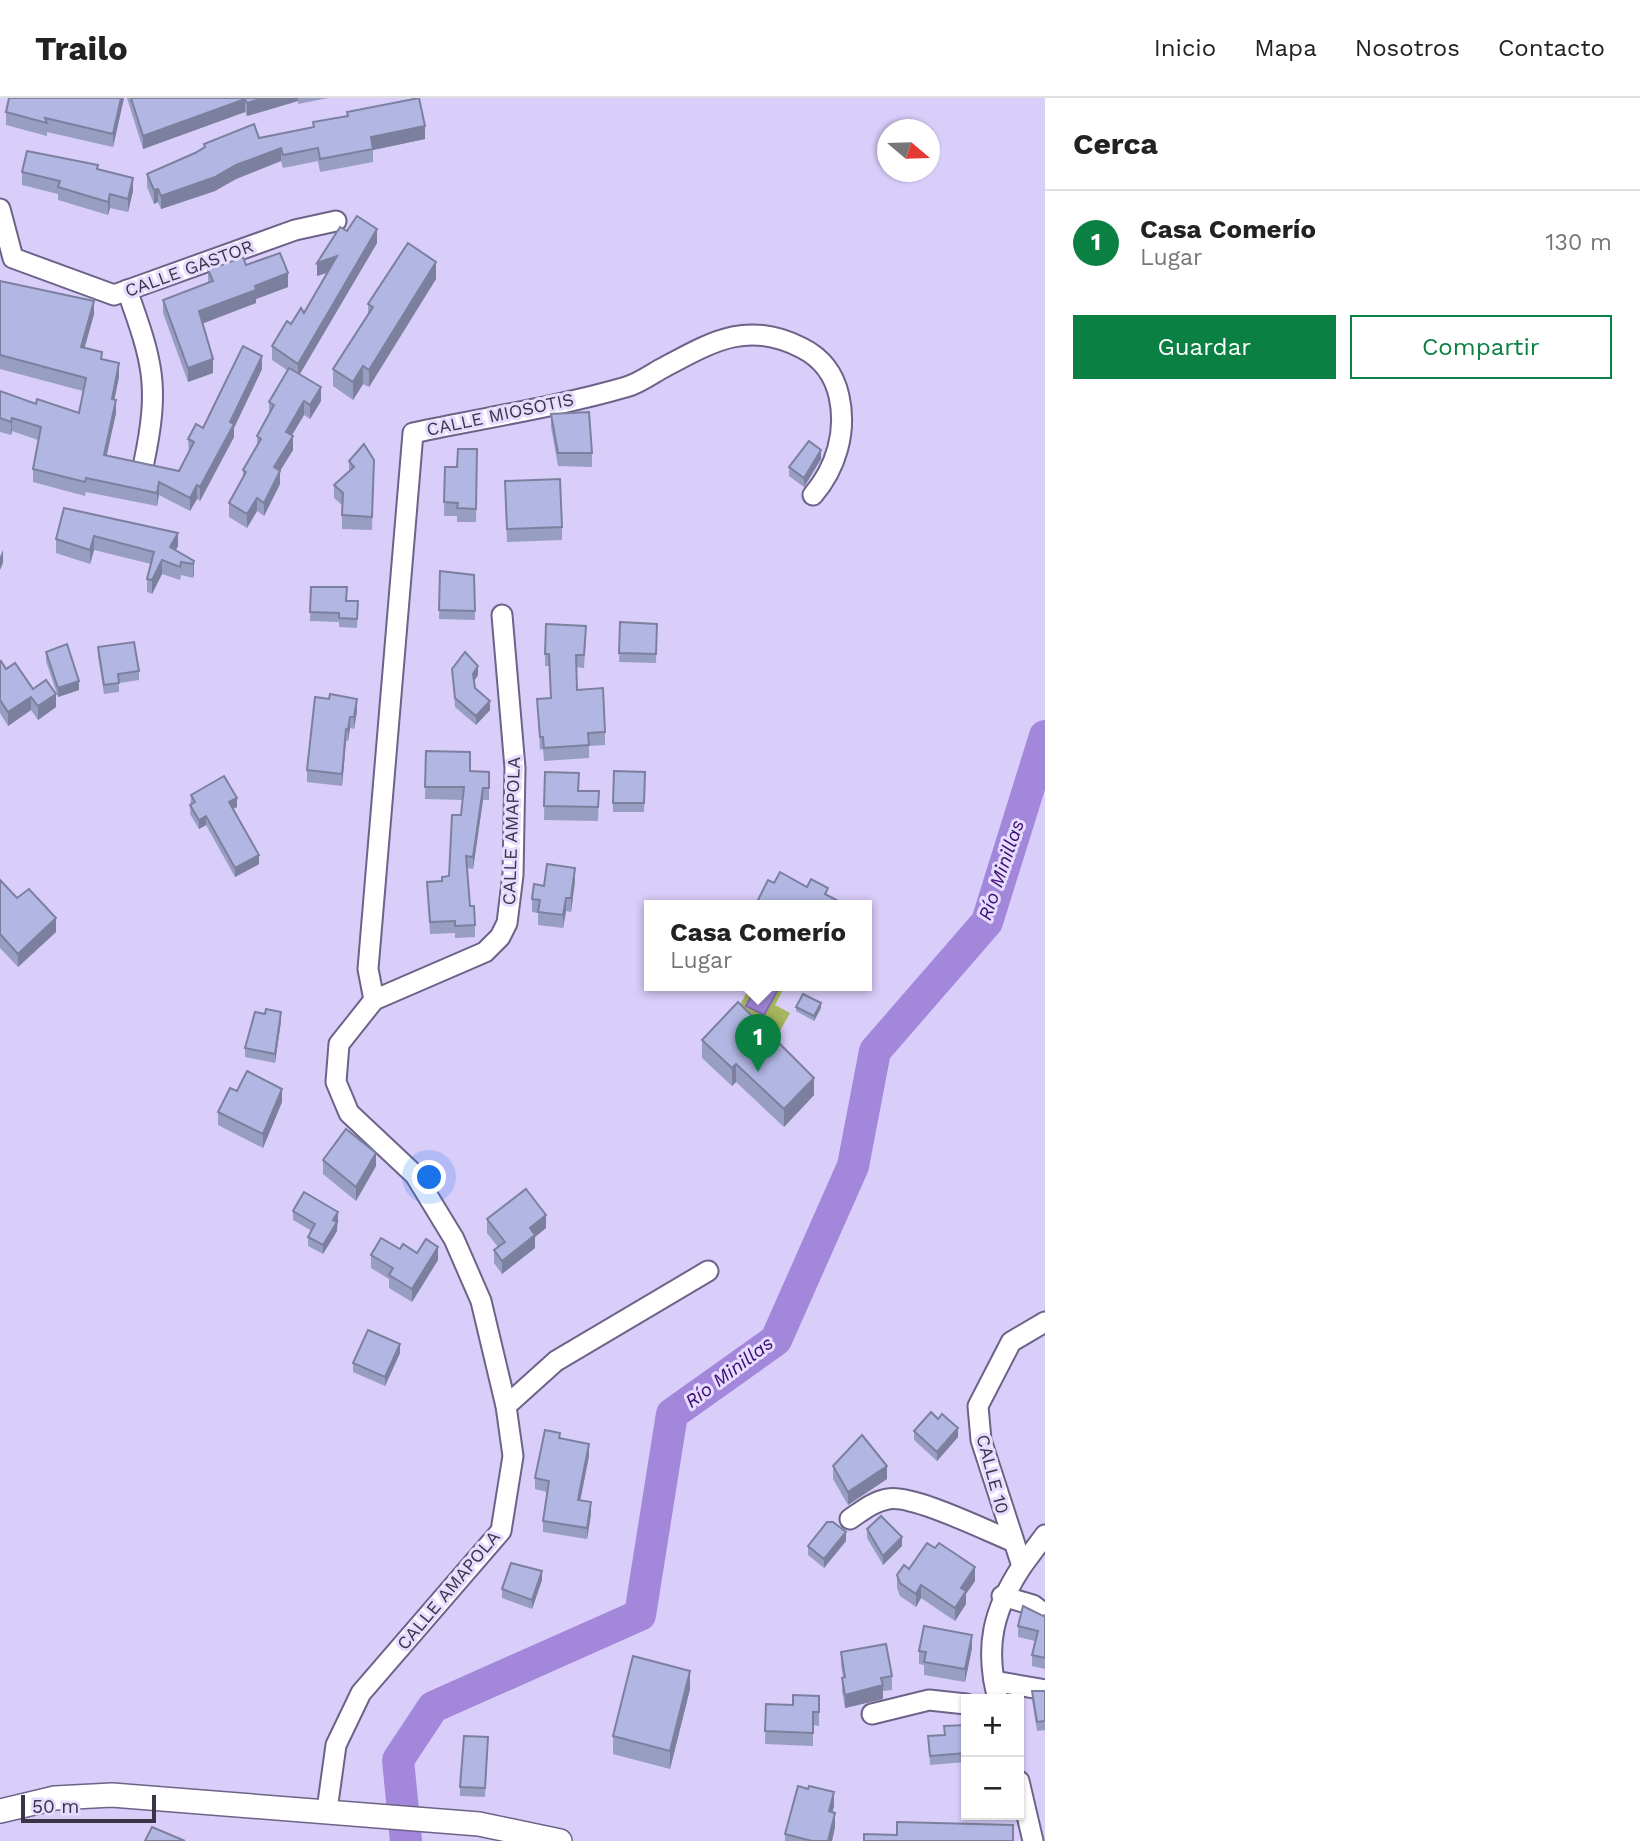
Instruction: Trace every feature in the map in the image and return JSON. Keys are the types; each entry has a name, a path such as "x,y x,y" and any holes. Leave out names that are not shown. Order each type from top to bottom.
{"street":[{"name":"CALLE GASTOR","path":"0,209 13,258 114,295 295,230 336,221"},
{"path":"127,290 148,344 153,379 155,408 144,462"},
{"name":"CALLE MIOSOTIS","path":"374,1000 368,969 413,433 629,386 698,349 755,332 776,336 819,356 832,375 839,395 842,418 837,454 828,477 813,495"},
{"name":"CALLE AMAPOLA","path":"327,1810 337,1745 361,1693 501,1531 513,1456 506,1406 481,1301 454,1239 415,1175 349,1113 335,1082 339,1044 374,1000 485,952 500,937 507,923 513,876 515,768 502,615"},
{"path":"506,1406 556,1361 708,1271"},
{"name":"CALLE 10","path":"1022,1566 981,1440 978,1406 1011,1342 1045,1322"},
{"path":"850,1519 875,1503 891,1498 912,1501 1012,1541"},
{"path":"1045,1535 1002,1596 992,1633 996,1690 1045,1690"},
{"path":"1002,1596 1033,1605 1045,1614"},
{"path":"872,1714 929,1700 961,1703"},
{"path":"0,1811 55,1798 112,1794 479,1824 560,1841"},
{"path":"1024,1803 1033,1841"}],"green space":[{"path":"747,991 782,991 775,1005 790,1013 780,1031 738,1009"}],"shaded area":[{"path":"754,991 777,991 764,1015 746,1006"}],"building":[{"path":"9,98 121,98 113,134 45,118 47,123 6,112"},
{"path":"131,98 263,98 247,103 245,99 143,136"},
{"path":"419,98 425,126 371,137 373,149 320,159 318,148 283,155 281,148 236,165 215,177 161,196 158,189 154,190 147,174 195,153 205,147 204,144 254,124 259,138 314,127 313,122 348,116 347,112"},
{"path":"27,151 98,165 97,169 133,178 128,199 110,194 108,202 58,187 60,181 22,172"},
{"path":"357,216 377,229 298,364 272,346 287,321 291,324 301,308 304,313 337,256 317,263 340,227 347,231"},
{"path":"408,243 436,262 369,370 363,366 353,382 333,369 373,307 368,304"},
{"path":"280,253 288,273 255,286 256,290 199,311 213,359 188,368 163,300 213,281 208,270 243,257 246,265"},
{"path":"0,281 94,301 81,347 102,352 101,359 119,363 112,399 116,400 104,455 179,471 194,442 188,439 196,424 203,428 243,346 262,356 230,422 234,424 200,487 197,485 190,498 159,482 157,493 86,478 85,482 33,469 41,427 12,418 11,422 0,418 0,391 36,404 37,399 79,413 86,378 0,355"},
{"path":"289,368 321,387 310,405 304,401 286,432 293,436 274,467 280,471 264,503 257,498 247,514 229,503 246,472 243,470 261,439 257,436 274,405 269,402"},
{"path":"589,412 592,453 558,453 551,414"},
{"path":"809,441 821,450 804,478 789,467"},
{"path":"364,444 374,460 372,517 342,515 343,493 334,485 354,467 349,461"},
{"path":"458,449 477,449 476,509 457,508 458,503 444,502 445,467 457,467"},
{"path":"560,479 562,527 507,529 505,481"},
{"path":"64,508 178,533 170,547 194,561 193,564 181,562 180,567 162,560 152,580 147,579 154,552 94,536 90,550 56,539"},
{"path":"440,571 474,575 475,611 439,610"},
{"path":"311,587 347,587 346,601 358,601 357,619 339,618 339,613 310,612"},
{"path":"620,622 657,624 656,654 619,653"},
{"path":"546,624 586,626 584,655 576,655 577,690 603,688 605,732 588,733 589,745 544,748 543,737 540,737 537,699 551,698 549,654 545,654"},
{"path":"134,642 139,671 118,674 119,683 104,685 98,647"},
{"path":"67,644 79,681 58,688 46,652"},
{"path":"465,652 478,666 473,674 475,688 490,701 476,716 455,698 452,669"},
{"path":"1,661 6,669 15,663 33,689 46,680 56,694 38,706 31,697 8,712 0,700"},
{"path":"330,694 357,699 354,717 350,717 348,730 346,729 342,774 307,770 315,697 329,699"},
{"path":"426,751 470,752 470,771 489,772 489,788 483,788 473,857 466,856 470,906 474,906 475,925 455,926 455,921 430,922 427,882 442,881 442,877 449,876 452,815 461,815 464,787 425,787"},
{"path":"614,771 645,772 644,803 613,803"},
{"path":"545,772 579,773 578,791 599,791 598,807 544,806"},
{"path":"224,776 237,798 229,802 259,855 235,868 206,816 199,820 190,805 195,802 191,795"},
{"path":"547,864 575,868 571,898 566,898 563,915 538,912 540,900 532,899 534,884 544,886"},
{"path":"780,872 807,887 811,879 828,888 825,894 836,900 758,900 768,880 774,883"},
{"path":"0,880 17,898 29,889 56,918 18,954 0,934"},
{"path":"803,994 821,1003 814,1016 796,1007"},
{"path":"738,1002 814,1078 784,1109 736,1064 732,1068 702,1040"},
{"path":"266,1009 281,1012 275,1054 245,1048 255,1012 265,1014"},
{"path":"247,1071 282,1089 263,1134 218,1112 230,1088 237,1091"},
{"path":"346,1129 376,1153 356,1187 323,1160"},
{"path":"526,1189 546,1215 530,1228 535,1235 502,1261 494,1250 505,1242 487,1219"},
{"path":"304,1192 338,1212 333,1220 337,1222 323,1245 308,1237 315,1224 293,1211"},
{"path":"381,1238 400,1249 403,1244 417,1253 426,1239 438,1247 412,1289 389,1275 393,1268 371,1255"},
{"path":"368,1330 400,1344 385,1377 353,1363"},
{"path":"931,1412 938,1419 942,1414 958,1428 937,1452 914,1431"},
{"path":"545,1430 560,1433 559,1438 589,1444 578,1500 591,1502 587,1528 543,1521 549,1481 535,1478"},
{"path":"862,1435 887,1466 848,1492 833,1466"},
{"path":"881,1516 902,1537 883,1556 867,1529"},
{"path":"827,1522 833,1522 846,1532 824,1559 808,1546"},
{"path":"927,1543 935,1548 939,1543 975,1567 961,1588 966,1591 955,1608 921,1585 916,1594 900,1583 897,1575 904,1565 909,1569"},
{"path":"511,1563 542,1571 532,1600 502,1589"},
{"path":"1023,1606 1045,1615 1045,1658 1032,1655 1038,1631 1018,1626"},
{"path":"924,1626 972,1635 965,1669 924,1662 926,1652 919,1651"},
{"path":"886,1644 892,1676 881,1678 883,1685 845,1695 841,1652"},
{"path":"633,1656 690,1671 670,1751 613,1736"},
{"path":"1032,1691 1045,1691 1045,1721 1037,1722"},
{"path":"793,1695 819,1696 819,1712 813,1712 813,1733 765,1731 766,1704 793,1705"},
{"path":"961,1725 961,1753 930,1756 928,1736 945,1735 944,1726"},
{"path":"464,1736 488,1737 485,1788 460,1787"},
{"path":"798,1786 834,1792 829,1811 835,1813 828,1841 812,1841 785,1834"},
{"path":"897,1822 1013,1825 1013,1841 864,1841 864,1834 897,1835"},
{"path":"152,1827 185,1841 145,1841"}],"waterway":[{"name":"Río Minillas","path":"406,1841 398,1760 433,1707 640,1615 672,1414 776,1340 853,1166 875,1051 987,922 1045,736"}],"place":[{"name":"Casa Comerío","path":"758,1072"}]}
